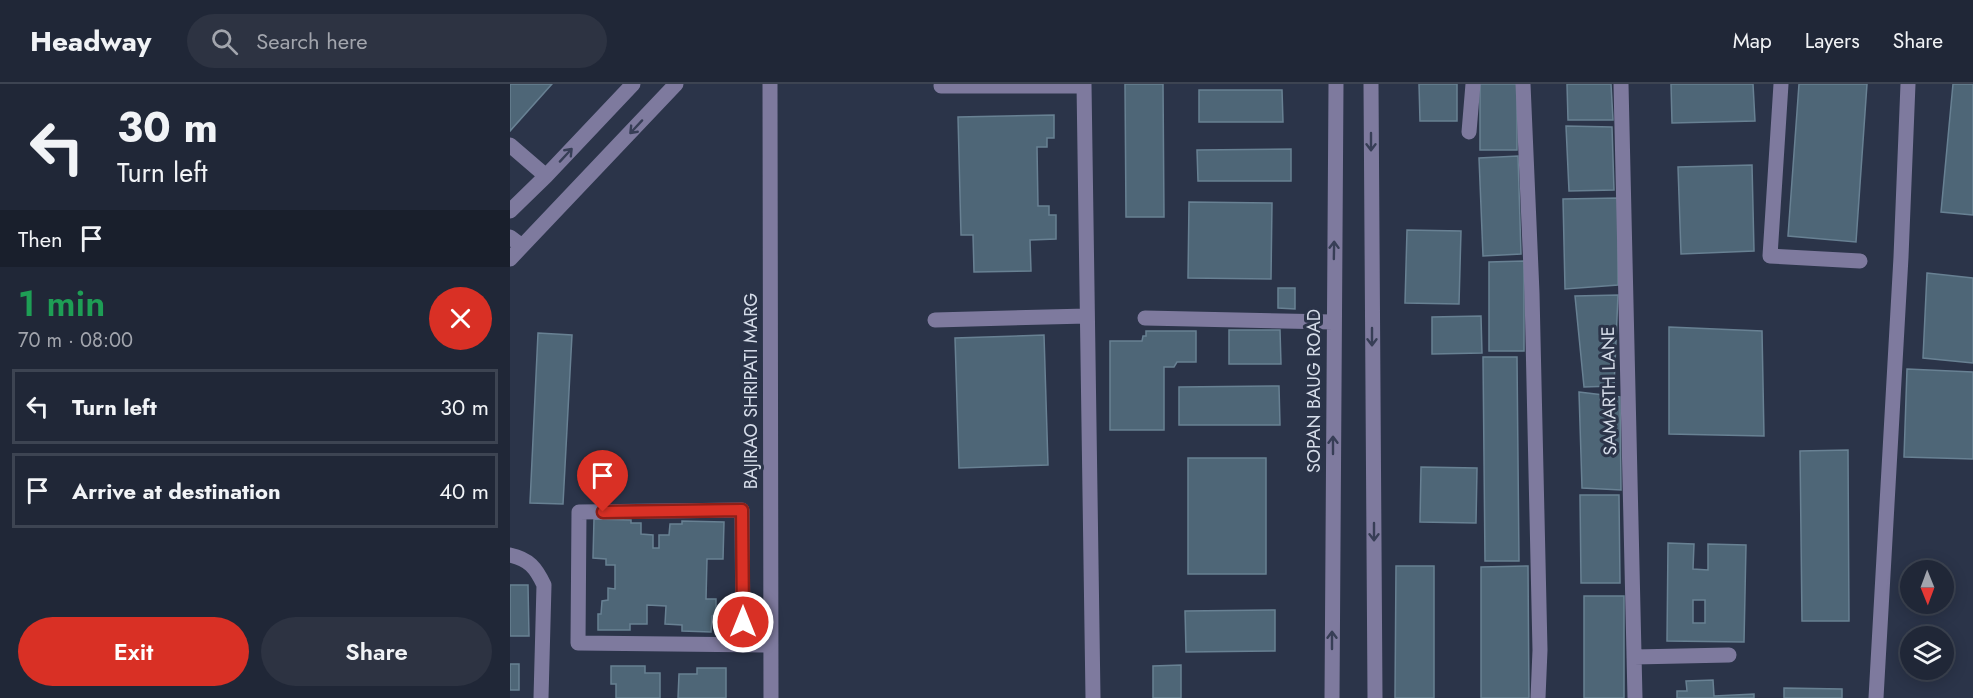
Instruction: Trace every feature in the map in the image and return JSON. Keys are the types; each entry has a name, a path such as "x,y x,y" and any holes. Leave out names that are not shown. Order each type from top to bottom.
{"street":[{"path":"510,211 633,84"},
{"path":"510,260 516,241 676,84"},
{"name":"BAJIRAO SHRIPATI MARG","path":"770,84 771,698"},
{"name":"SOPAN BAUG ROAD","path":"1332,698 1336,84"},
{"path":"1371,84 1375,698"},
{"path":"1469,132 1473,84"},
{"path":"1523,84 1532,293 1540,650 1538,698"},
{"name":"SAMARTH LANE","path":"1621,84 1635,698"},
{"path":"1781,84 1770,256 1860,261"},
{"path":"1876,698 1908,84"},
{"path":"941,86 1084,85 1093,698"},
{"path":"510,145 546,176"},
{"path":"935,320 1087,316"},
{"path":"1145,318 1333,322"},
{"path":"743,644 742,510 579,512 578,643 771,645"},
{"path":"510,555 527,560 536,568 544,585 541,698"},
{"path":"1634,657 1729,655"}],"building":[{"path":"510,84 552,84 510,131"},
{"path":"1125,84 1163,84 1164,217 1126,217"},
{"path":"1419,84 1457,84 1457,121 1420,121"},
{"path":"1480,84 1517,84 1517,150 1480,150"},
{"path":"1567,84 1611,84 1613,120 1568,120"},
{"path":"1671,84 1753,84 1755,121 1672,123"},
{"path":"1799,84 1867,84 1856,242 1788,236"},
{"path":"1953,84 1973,84 1973,215 1941,212"},
{"path":"1199,90 1282,90 1283,122 1199,122"},
{"path":"1054,115 1054,138 1047,138 1047,147 1037,147 1038,206 1049,206 1049,215 1056,215 1056,239 1030,240 1031,271 974,272 973,235 961,235 958,117"},
{"path":"1566,126 1612,127 1614,190 1569,191"},
{"path":"1291,149 1291,181 1198,181 1197,150"},
{"path":"1518,156 1521,254 1483,256 1479,158"},
{"path":"1752,165 1754,251 1681,254 1678,167"},
{"path":"1618,198 1618,285 1565,289 1563,199"},
{"path":"1189,202 1272,203 1271,279 1188,278"},
{"path":"1407,230 1461,231 1459,304 1405,303"},
{"path":"1524,261 1524,351 1489,351 1489,262"},
{"path":"1927,273 1973,278 1973,363 1923,358"},
{"path":"1278,288 1295,288 1295,309 1278,308"},
{"path":"1618,295 1614,386 1584,387 1575,296"},
{"path":"1481,316 1482,353 1432,354 1432,317"},
{"path":"1669,327 1762,331 1764,436 1669,434"},
{"path":"1229,330 1280,330 1281,364 1229,364"},
{"path":"1146,331 1196,331 1196,362 1177,362 1174,367 1164,367 1164,430 1110,430 1110,341 1142,341 1143,336 1146,336"},
{"path":"538,333 572,335 563,504 530,503"},
{"path":"1044,335 1048,465 959,468 955,338"},
{"path":"1483,357 1517,357 1519,561 1485,561"},
{"path":"1907,369 1973,372 1973,459 1904,457"},
{"path":"1279,386 1280,425 1179,425 1179,387"},
{"path":"1579,392 1620,397 1621,490 1582,488"},
{"path":"1848,450 1849,621 1802,621 1800,451"},
{"path":"1188,458 1266,458 1266,574 1188,574"},
{"path":"1421,467 1477,468 1476,523 1420,522"},
{"path":"1580,495 1619,495 1620,583 1581,583"},
{"path":"594,519 631,520 631,523 641,523 641,534 653,535 653,548 659,548 659,535 669,535 670,524 682,524 682,521 724,522 723,559 707,559 706,599 716,599 716,615 712,616 711,632 682,631 682,625 665,624 666,606 647,605 647,624 630,624 630,630 598,630 598,614 601,614 602,601 608,600 608,588 615,589 615,565 606,565 606,559 593,558"},
{"path":"1668,543 1694,544 1693,569 1708,570 1708,544 1746,545 1744,642 1667,641","holes":["1693,600 1705,600 1705,623 1693,623"]},
{"path":"1396,566 1434,566 1434,698 1395,698"},
{"path":"1528,566 1529,698 1481,698 1481,567"},
{"path":"510,585 528,585 529,636 510,636"},
{"path":"1584,596 1624,596 1624,698 1584,698"},
{"path":"1275,610 1275,651 1186,652 1185,611"},
{"path":"510,664 519,664 519,690 510,690"},
{"path":"1181,665 1181,698 1153,698 1153,666"},
{"path":"611,666 645,666 645,673 660,673 660,698 616,698 616,684 611,684"},
{"path":"697,668 726,668 726,698 678,698 679,674 697,674"},
{"path":"1713,680 1714,696 1754,694 1754,698 1677,698 1677,691 1687,691 1686,681"},
{"path":"1784,688 1842,689 1842,698 1784,698"}],"route":[{"path":"603,512 742,510 743,622"}]}
